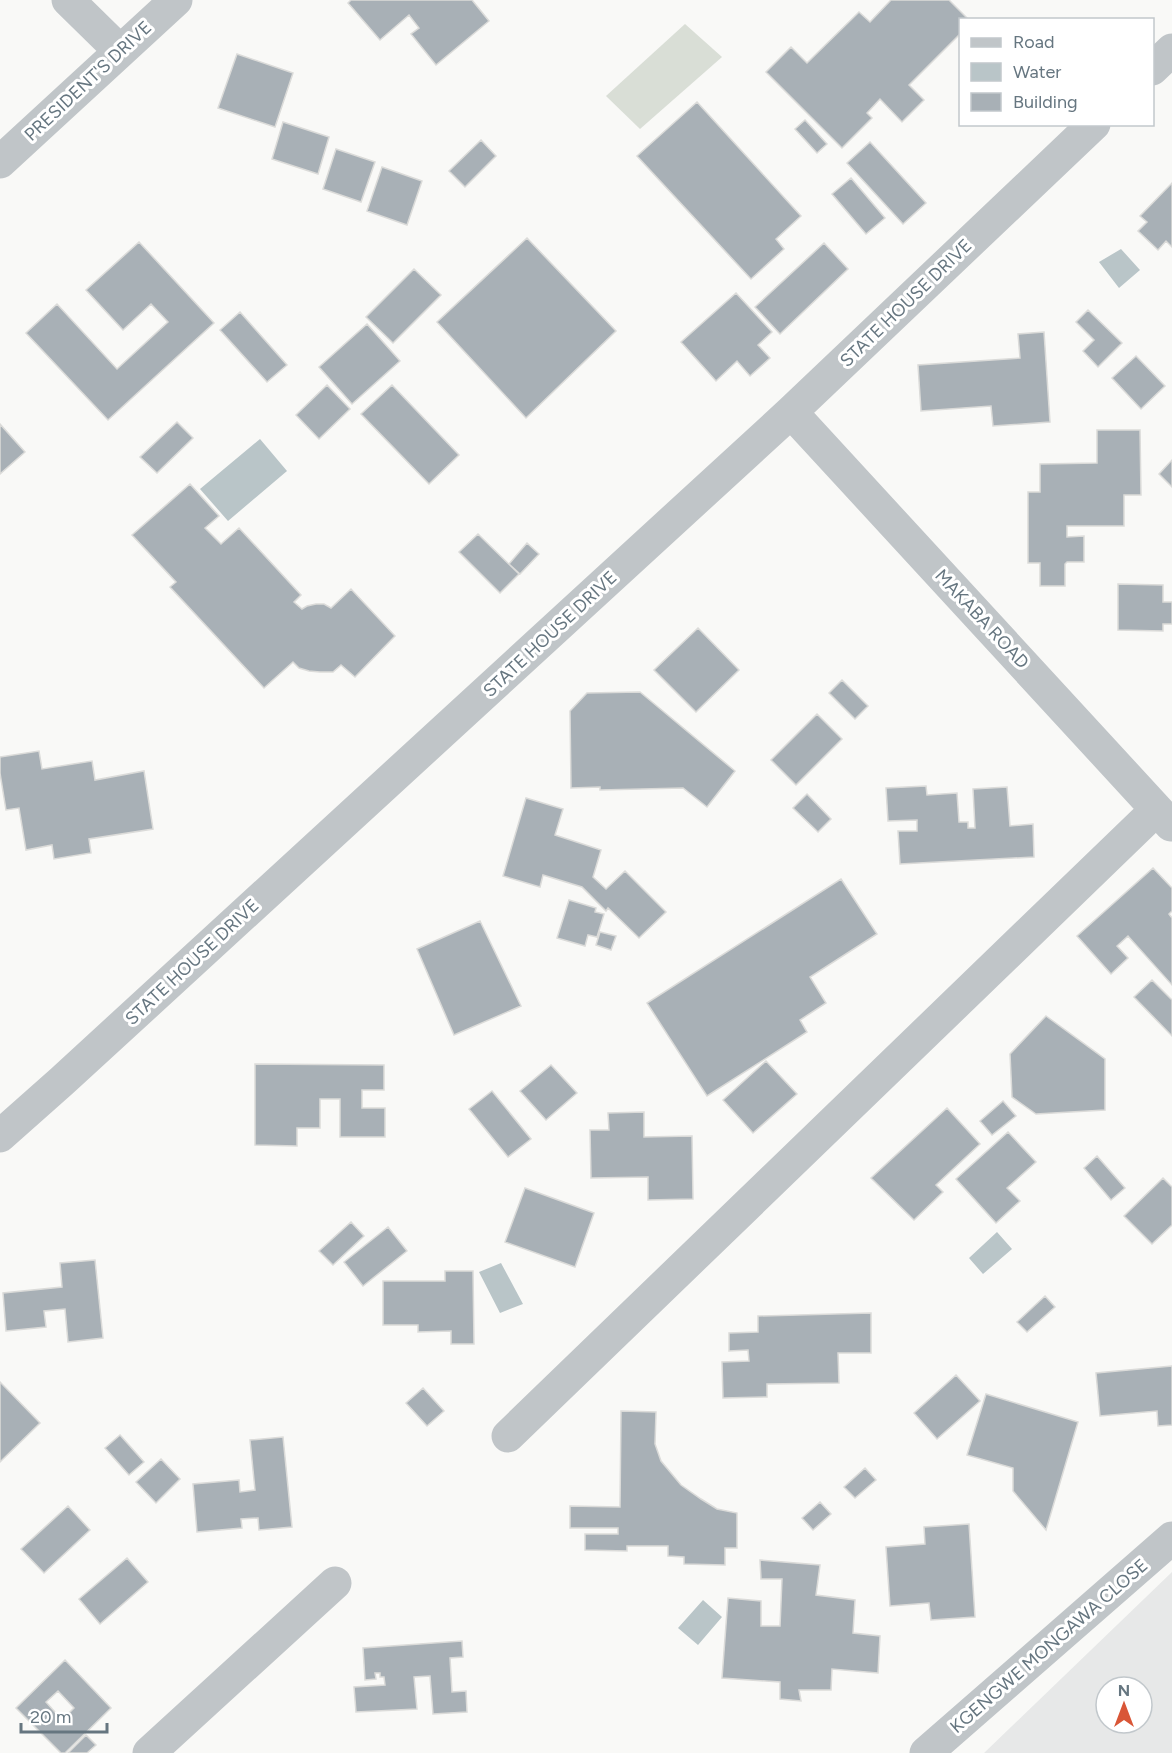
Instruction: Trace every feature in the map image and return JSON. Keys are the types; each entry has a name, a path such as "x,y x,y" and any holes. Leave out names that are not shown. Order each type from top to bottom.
{"street":[{"path":"69,0 120,51"},
{"name":"PRESIDENT'S DRIVE","path":"0,162 176,0"},
{"path":"1154,67 1172,50"},
{"name":"STATE HOUSE DRIVE","path":"0,1136 791,412 1092,126"},
{"name":"MAKABA ROAD","path":"791,412 1164,818"},
{"path":"508,1436 1164,818"},
{"name":"KGENGWE MONGAWA CLOSE","path":"926,1753 1172,1538"},
{"path":"149,1753 335,1583"}],"shaded area":[{"path":"685,24 722,57 640,129 606,96"},
{"path":"1172,1572 1172,1753 984,1753"}],"water":[{"path":"1121,249 1140,270 1119,288 1099,262"},
{"path":"260,439 287,471 228,521 200,489"},
{"path":"997,1232 1012,1249 983,1274 969,1258"},
{"path":"501,1263 523,1304 500,1313 479,1272"},
{"path":"703,1600 722,1617 698,1645 678,1628"}],"building":[{"path":"351,0 472,0 489,21 436,65 411,34 419,28 409,15 380,40 348,3"},
{"path":"891,0 949,0 967,18 959,18 959,35 909,85 924,100 902,122 880,99 867,113 872,118 842,148 766,72 791,47 807,63 859,12 870,22"},
{"path":"237,54 293,73 275,127 218,108"},
{"path":"697,102 801,216 776,239 784,249 751,279 637,156"},
{"path":"805,120 827,144 817,153 795,129"},
{"path":"283,122 329,137 318,174 272,159"},
{"path":"481,140 496,156 465,187 449,171"},
{"path":"870,142 926,203 903,224 847,163"},
{"path":"336,149 375,162 361,202 323,189"},
{"path":"382,167 422,181 407,225 367,211"},
{"path":"851,178 885,218 866,234 832,194"},
{"path":"1172,183 1172,247 1166,241 1158,250 1138,231 1147,222 1140,216"},
{"path":"527,238 616,331 526,418 437,322"},
{"path":"139,242 214,323 108,420 26,333 57,304 117,369 168,322 151,304 123,330 86,290"},
{"path":"824,243 848,269 780,334 755,307"},
{"path":"414,269 441,295 393,343 366,317"},
{"path":"736,293 772,332 758,345 770,358 750,376 737,361 716,381 681,342"},
{"path":"1088,310 1122,343 1098,367 1083,351 1094,340 1076,322"},
{"path":"240,312 287,365 267,382 220,330"},
{"path":"367,324 400,361 352,404 319,367"},
{"path":"1044,332 1050,422 993,426 991,406 921,411 918,365 1020,358 1018,334"},
{"path":"1136,356 1165,386 1141,409 1112,378"},
{"path":"327,385 350,409 319,439 296,415"},
{"path":"392,385 459,455 429,484 361,414"},
{"path":"177,422 193,438 157,473 140,457"},
{"path":"0,424 25,452 0,474"},
{"path":"1097,430 1140,430 1141,495 1124,495 1124,526 1067,526 1067,537 1084,536 1084,562 1065,564 1065,586 1040,586 1040,563 1028,563 1028,492 1040,492 1040,464 1097,463"},
{"path":"1172,460 1172,487 1159,474"},
{"path":"190,484 219,516 205,528 221,544 239,528 301,595 294,602 302,609 316,604 324,604 331,608 351,589 395,636 355,677 341,665 333,672 320,672 299,668 293,662 264,688 170,587 176,582 132,535"},
{"path":"478,534 519,574 500,593 459,552"},
{"path":"527,543 539,554 520,574 509,564"},
{"path":"1118,584 1163,585 1163,602 1172,602 1172,624 1163,624 1163,631 1118,630"},
{"path":"698,628 739,670 696,712 654,670"},
{"path":"842,680 868,706 855,719 829,693"},
{"path":"640,692 735,771 707,807 683,788 600,790 600,787 571,788 570,711 587,693"},
{"path":"817,714 842,739 796,785 771,760"},
{"path":"39,751 42,769 92,761 95,780 144,771 153,829 89,839 91,853 54,859 52,845 26,850 19,808 6,810 0,757"},
{"path":"926,786 927,795 957,793 959,822 968,822 968,828 975,828 973,789 1007,787 1010,826 1033,824 1034,857 900,864 898,831 917,831 917,820 888,821 886,788"},
{"path":"807,794 831,819 818,832 793,808"},
{"path":"526,798 563,809 555,835 601,850 593,877 606,889 625,871 666,912 639,938 608,908 606,911 582,887 543,875 540,887 503,876"},
{"path":"1153,868 1172,888 1172,911 1169,914 1172,918 1172,985 1128,936 1117,946 1128,958 1111,974 1077,936"},
{"path":"841,879 877,934 810,977 826,1003 800,1020 807,1032 707,1096 647,1003"},
{"path":"569,900 596,908 595,912 604,914 597,937 588,935 585,946 557,938"},
{"path":"480,921 521,1006 454,1035 417,949"},
{"path":"600,932 616,936 611,950 596,945"},
{"path":"1152,980 1172,1000 1172,1036 1134,997"},
{"path":"1046,1016 1105,1059 1105,1110 1036,1114 1012,1097 1010,1054"},
{"path":"766,1061 797,1094 753,1133 723,1100"},
{"path":"255,1064 384,1065 384,1090 362,1090 362,1108 385,1108 385,1137 340,1137 340,1099 320,1099 320,1128 297,1128 297,1146 255,1145"},
{"path":"551,1065 577,1093 546,1120 520,1091"},
{"path":"492,1091 531,1139 508,1157 469,1109"},
{"path":"1003,1101 1016,1116 992,1135 980,1121"},
{"path":"947,1108 980,1144 936,1185 943,1192 914,1220 871,1178"},
{"path":"644,1112 644,1137 692,1136 693,1199 648,1200 648,1177 591,1178 590,1130 609,1130 608,1113"},
{"path":"1008,1132 1036,1162 1007,1188 1020,1201 996,1223 956,1179"},
{"path":"1097,1156 1125,1188 1111,1200 1084,1168"},
{"path":"1163,1178 1172,1187 1172,1225 1152,1244 1124,1216"},
{"path":"525,1188 594,1213 575,1267 505,1242"},
{"path":"351,1222 364,1236 333,1265 319,1251"},
{"path":"388,1227 407,1251 363,1286 344,1262"},
{"path":"95,1260 103,1338 68,1342 65,1309 44,1311 46,1327 6,1331 3,1293 62,1287 60,1263"},
{"path":"445,1271 473,1271 474,1344 451,1344 451,1331 418,1332 418,1325 383,1325 383,1281 445,1281"},
{"path":"1045,1296 1055,1307 1027,1332 1017,1322"},
{"path":"871,1313 871,1353 838,1353 839,1383 767,1384 767,1397 723,1398 722,1362 749,1361 748,1350 729,1351 729,1333 758,1332 758,1316"},
{"path":"1172,1366 1172,1425 1158,1426 1157,1411 1100,1416 1096,1373"},
{"path":"956,1375 980,1401 937,1439 914,1413"},
{"path":"0,1382 40,1423 0,1462"},
{"path":"423,1388 444,1411 427,1426 406,1403"},
{"path":"986,1394 1078,1422 1046,1530 1013,1491 1013,1468 967,1455"},
{"path":"621,1411 656,1412 655,1444 661,1461 681,1485 701,1499 717,1509 737,1513 737,1548 725,1548 725,1565 684,1564 684,1557 668,1556 668,1546 627,1546 627,1551 585,1550 585,1534 618,1534 618,1528 570,1528 570,1506 620,1507"},
{"path":"120,1435 144,1462 129,1475 105,1448"},
{"path":"283,1437 292,1527 259,1530 258,1518 241,1519 242,1528 197,1532 193,1484 239,1480 240,1492 255,1490 250,1440"},
{"path":"161,1459 180,1479 156,1503 136,1482"},
{"path":"865,1468 876,1480 855,1498 844,1487"},
{"path":"820,1502 831,1514 813,1530 802,1518"},
{"path":"68,1506 90,1530 44,1573 21,1549"},
{"path":"969,1524 975,1617 931,1620 929,1603 890,1606 886,1547 925,1544 924,1527"},
{"path":"127,1558 148,1582 100,1624 79,1599"},
{"path":"760,1560 820,1565 816,1595 855,1600 853,1633 880,1636 878,1673 832,1669 831,1690 799,1690 801,1701 780,1699 780,1682 722,1678 728,1598 761,1601 761,1626 780,1626 782,1579 761,1579"},
{"path":"462,1641 463,1657 450,1658 452,1692 466,1691 467,1712 433,1714 430,1676 414,1677 417,1709 356,1712 354,1687 385,1685 384,1677 380,1677 380,1673 375,1673 376,1679 365,1680 363,1648"},
{"path":"65,1660 111,1708 65,1753 61,1753 16,1708","holes":["58,1691 74,1708 62,1720 46,1702"]},
{"path":"86,1735 96,1745 87,1753 68,1753"}]}
